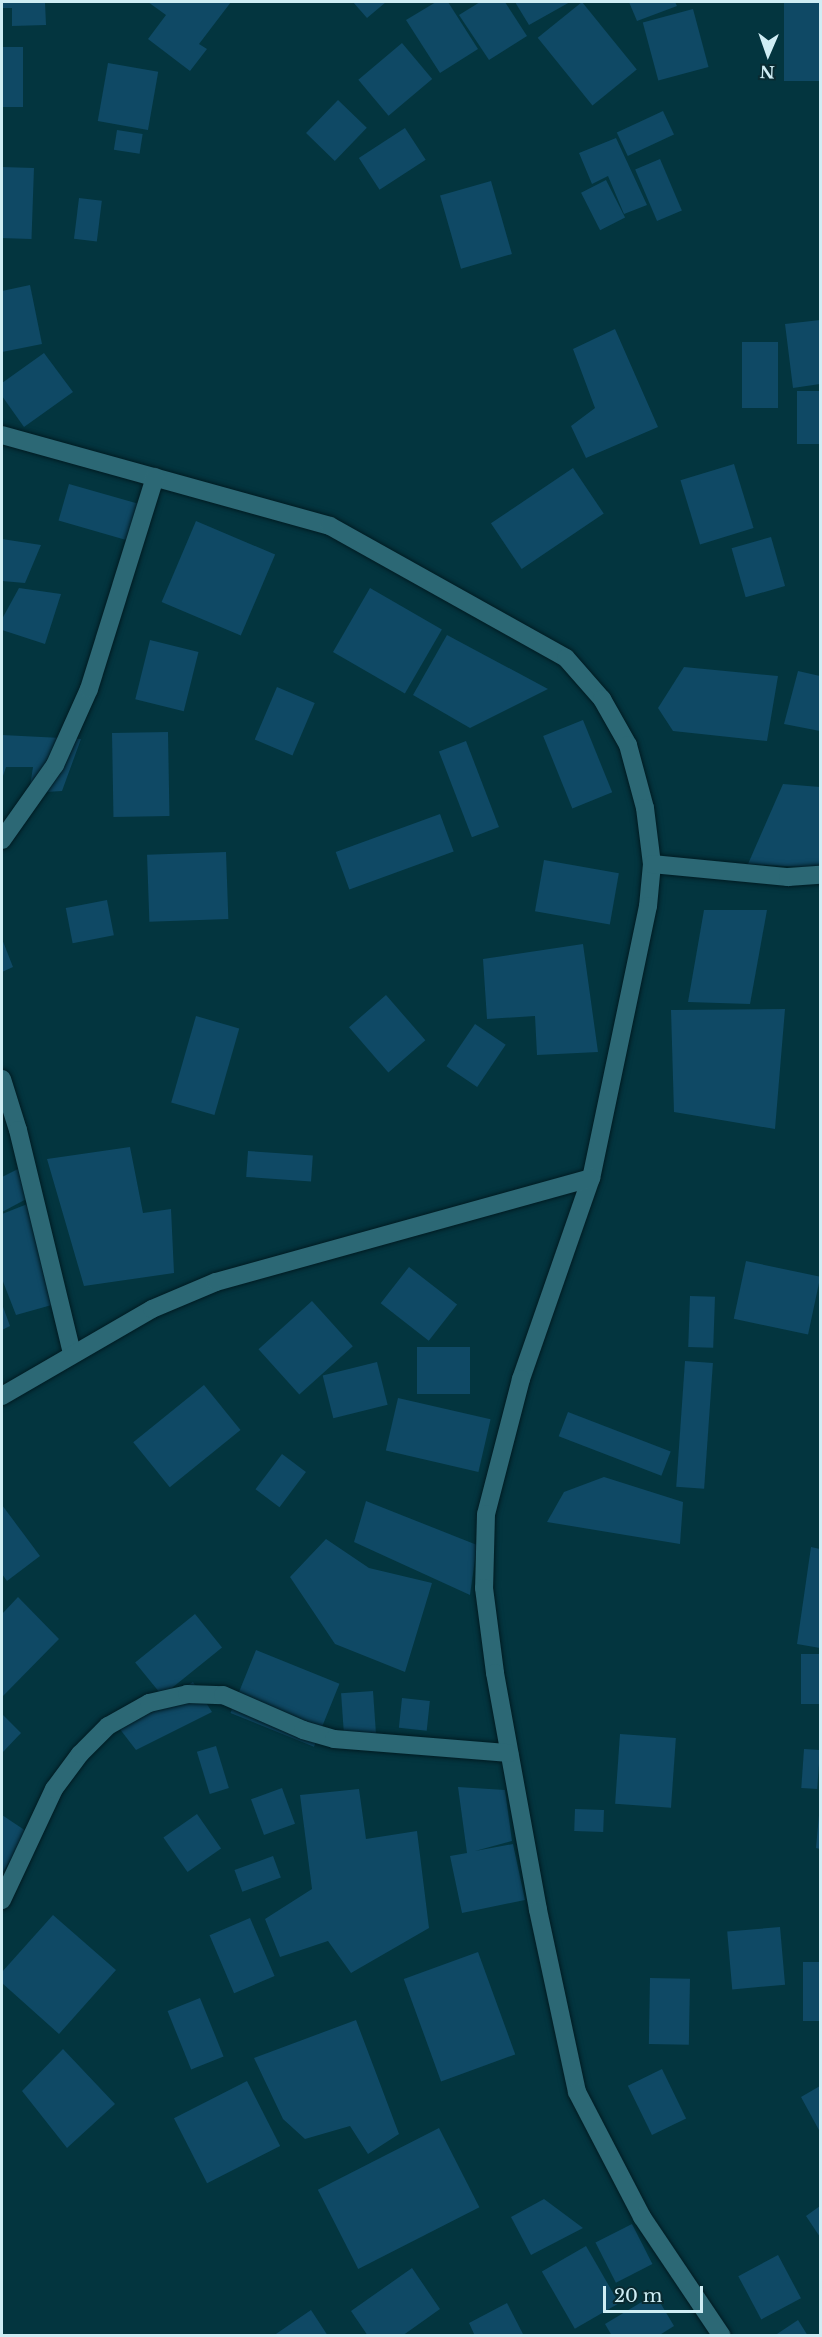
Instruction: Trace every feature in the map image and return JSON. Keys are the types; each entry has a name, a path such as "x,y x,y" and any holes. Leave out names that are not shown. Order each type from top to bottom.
{"street":[{"path":"2,435 330,526 566,658 602,699 628,746 645,808 652,864 648,906 591,1178 521,1380 486,1514 484,1588 509,1753 577,2092 642,2217 722,2336"},
{"path":"2,840 55,765 89,689 155,477"},
{"path":"652,864 788,877 820,875"},
{"path":"2,1079 18,1130 72,1353"},
{"path":"2,1396 72,1353 152,1309 216,1282 591,1178"},
{"path":"2,1900 54,1789 108,1726 149,1703 187,1694 223,1695 303,1730 334,1739 509,1753"}],"building":[{"path":"2,2 45,2 46,25 12,26 12,8 2,8"},
{"path":"148,2 231,2 199,44 207,49 190,71 148,39 166,15"},
{"path":"353,2 386,2 367,18"},
{"path":"436,2 448,2 478,49 440,73 406,20"},
{"path":"480,2 505,2 527,36 489,60 459,15"},
{"path":"515,2 570,2 529,25"},
{"path":"582,2 637,70 592,105 538,38"},
{"path":"629,2 675,2 677,6 637,21"},
{"path":"784,2 819,2 819,81 784,81"},
{"path":"693,9 709,67 658,80 643,22"},
{"path":"402,43 432,79 389,116 358,80"},
{"path":"2,47 23,47 23,107 2,107"},
{"path":"108,63 158,72 148,130 98,121"},
{"path":"338,100 367,128 335,161 306,133"},
{"path":"663,111 674,135 628,156 617,133"},
{"path":"405,128 426,160 380,190 359,158"},
{"path":"117,130 143,134 140,154 114,150"},
{"path":"616,138 647,205 624,214 608,176 592,184 579,153"},
{"path":"660,159 682,211 657,221 635,170"},
{"path":"2,167 34,168 32,239 2,238"},
{"path":"606,180 625,217 600,230 581,193"},
{"path":"491,181 512,254 461,269 440,196"},
{"path":"79,198 102,201 97,241 74,239"},
{"path":"30,285 42,344 2,352 2,291"},
{"path":"820,320 820,384 793,388 785,324"},
{"path":"615,329 658,427 586,458 571,426 595,408 573,349"},
{"path":"742,342 778,342 778,408 742,408"},
{"path":"44,353 73,392 24,427 2,396 2,383"},
{"path":"797,391 820,391 820,444 797,444"},
{"path":"734,464 754,528 700,544 680,480"},
{"path":"573,468 604,514 522,569 491,523"},
{"path":"69,484 139,504 129,541 59,521"},
{"path":"196,521 275,555 241,636 162,602"},
{"path":"771,537 785,586 746,597 732,548"},
{"path":"2,539 41,545 25,583 2,581"},
{"path":"19,588 61,594 45,644 2,630 2,619"},
{"path":"370,588 442,630 405,694 333,652"},
{"path":"447,635 548,689 470,728 413,695"},
{"path":"150,640 199,652 184,711 135,699"},
{"path":"684,667 778,676 767,741 673,731 658,708"},
{"path":"798,671 820,676 820,731 784,724"},
{"path":"277,687 315,703 292,755 255,739"},
{"path":"583,720 612,792 572,808 543,736"},
{"path":"168,732 169,816 113,817 112,733"},
{"path":"2,735 81,739 62,791 29,793 33,767 6,767 2,779"},
{"path":"466,741 499,827 472,837 439,751"},
{"path":"783,784 820,787 820,868 748,864"},
{"path":"440,814 454,852 349,890 336,852"},
{"path":"226,852 228,919 149,922 147,855"},
{"path":"544,860 619,873 610,924 535,911"},
{"path":"107,900 114,935 73,943 66,908"},
{"path":"704,910 767,910 750,1004 688,1002"},
{"path":"2,939 13,967 2,972"},
{"path":"583,944 598,1052 537,1055 535,1016 487,1019 483,959"},
{"path":"386,995 425,1040 388,1072 349,1027"},
{"path":"785,1009 775,1129 674,1112 671,1010"},
{"path":"196,1016 239,1028 214,1115 171,1103"},
{"path":"475,1024 506,1045 477,1087 446,1066"},
{"path":"130,1147 143,1213 171,1209 174,1273 84,1286 47,1159"},
{"path":"248,1151 313,1156 311,1181 246,1177"},
{"path":"18,1169 32,1196 2,1212 2,1177"},
{"path":"30,1203 66,1301 16,1315 2,1279 2,1214"},
{"path":"746,1261 820,1277 808,1335 734,1319"},
{"path":"409,1267 457,1305 429,1341 381,1303"},
{"path":"690,1296 715,1297 713,1348 688,1347"},
{"path":"312,1301 353,1346 299,1395 258,1349"},
{"path":"2,1304 10,1326 2,1330"},
{"path":"417,1347 470,1347 470,1394 417,1394"},
{"path":"685,1361 713,1363 704,1489 676,1487"},
{"path":"377,1362 388,1405 333,1418 323,1376"},
{"path":"204,1385 241,1430 170,1487 133,1442"},
{"path":"398,1398 491,1419 478,1472 386,1451"},
{"path":"568,1412 671,1451 661,1476 559,1436"},
{"path":"282,1454 306,1472 279,1507 256,1489"},
{"path":"604,1477 683,1502 680,1544 547,1522 564,1492"},
{"path":"366,1501 477,1545 470,1595 354,1542"},
{"path":"2,1505 40,1556 7,1581 2,1574"},
{"path":"326,1539 369,1568 432,1583 405,1672 335,1644 290,1577"},
{"path":"811,1547 820,1549 820,1648 797,1644"},
{"path":"18,1597 59,1639 2,1697 2,1614"},
{"path":"195,1614 222,1647 162,1696 135,1662"},
{"path":"256,1650 339,1684 314,1747 231,1713"},
{"path":"801,1654 820,1654 820,1704 801,1704"},
{"path":"193,1682 212,1712 136,1750 119,1728"},
{"path":"373,1691 376,1737 344,1739 341,1693"},
{"path":"402,1698 430,1701 427,1731 399,1728"},
{"path":"2,1714 21,1733 2,1753"},
{"path":"620,1734 676,1738 671,1808 615,1804"},
{"path":"216,1746 229,1788 210,1794 197,1752"},
{"path":"804,1749 820,1750 817,1789 801,1788"},
{"path":"458,1787 505,1790 512,1841 475,1851 513,1844 525,1900 462,1913 450,1856 467,1853"},
{"path":"282,1788 295,1824 264,1835 251,1799"},
{"path":"359,1789 366,1839 417,1831 429,1928 351,1973 328,1941 280,1957 265,1919 312,1889 300,1795"},
{"path":"575,1809 604,1810 603,1832 574,1831"},
{"path":"197,1814 221,1848 188,1872 163,1838"},
{"path":"2,1815 29,1833 2,1873"},
{"path":"820,1815 820,1849 816,1848"},
{"path":"273,1856 281,1878 242,1892 234,1870"},
{"path":"53,1915 116,1970 59,2034 2,1983 2,1972"},
{"path":"250,1918 275,1976 234,1993 209,1935"},
{"path":"780,1927 785,1985 732,1989 727,1932"},
{"path":"478,1952 515,2054 441,2081 404,1979"},
{"path":"803,1962 820,1962 820,2021 803,2021"},
{"path":"650,1978 690,1979 689,2045 649,2044"},
{"path":"200,1998 224,2056 191,2070 168,2011"},
{"path":"356,2020 399,2134 368,2154 350,2126 305,2139 283,2119 254,2058"},
{"path":"63,2049 115,2104 67,2148 22,2091"},
{"path":"662,2069 686,2118 652,2135 628,2086"},
{"path":"247,2081 280,2146 207,2183 174,2118"},
{"path":"820,2086 820,2132 801,2097"},
{"path":"439,2128 479,2207 358,2269 318,2190"},
{"path":"544,2199 583,2228 531,2255 511,2217"},
{"path":"820,2206 820,2237 806,2216"},
{"path":"632,2224 652,2264 616,2283 595,2243"},
{"path":"586,2246 619,2303 575,2329 542,2272"},
{"path":"778,2255 801,2298 761,2319 738,2276"},
{"path":"412,2268 440,2309 402,2336 368,2336 351,2311"},
{"path":"655,2294 674,2326 658,2336 612,2336 605,2324"},
{"path":"507,2303 524,2336 475,2336 469,2323"},
{"path":"311,2310 328,2336 273,2336"},
{"path":"798,2320 808,2336 774,2336"}]}
